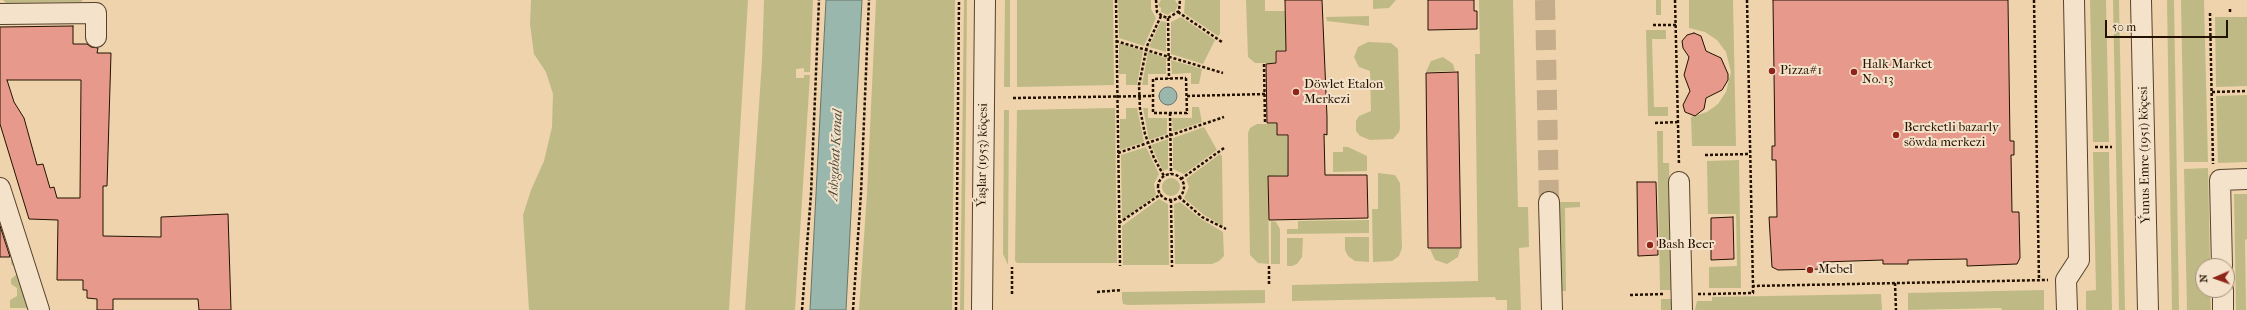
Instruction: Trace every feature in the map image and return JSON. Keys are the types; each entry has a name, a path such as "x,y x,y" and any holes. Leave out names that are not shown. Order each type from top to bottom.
{"street":[{"name":"Ýaşlar (1953) köçesi","path":"982,310 985,0"},
{"path":"2067,310 2066,280 2079,260 2074,0"},
{"name":"Ýunus Emre (1951) köçesi","path":"2141,0 2148,310"},
{"path":"0,14 96,13 96,37"},
{"path":"2222,258 2220,180 2247,179"},
{"path":"1679,182 1682,310"},
{"path":"0,190 38,310"},
{"path":"1549,202 1552,310"},
{"path":"2223,298 2223,310"}],"path":[{"path":"802,310 811,194 820,0"},
{"path":"853,310 861,193 869,0"},
{"path":"956,310 959,0"},
{"path":"1116,0 1120,266"},
{"path":"1156,0 1156,8 1161,16 1168,18 1178,12 1180,8 1180,0"},
{"path":"1676,0 1679,182"},
{"path":"1708,294 1753,293 1747,0"},
{"path":"2034,0 2039,280"},
{"path":"1178,12 1222,42"},
{"path":"2210,13 2213,165"},
{"path":"1161,16 1146,49 1141,71 1140,96 1142,122 1148,143 1164,176"},
{"path":"1168,18 1169,79"},
{"path":"1653,25 1676,25"},
{"path":"1116,40 1223,73"},
{"path":"1264,64 1265,122"},
{"path":"1186,78 1187,113 1153,113 1153,79 1169,79 1186,78"},
{"path":"2211,92 2247,91"},
{"path":"1187,96 1265,94"},
{"path":"1013,98 1153,96"},
{"path":"1170,113 1171,174"},
{"path":"1118,153 1224,117"},
{"path":"1655,122 1678,122"},
{"path":"2097,147 2112,147"},
{"path":"1181,179 1224,148"},
{"path":"1705,155 1750,154"},
{"path":"1171,200 1161,194 1158,184 1164,176 1171,174 1181,179"},
{"path":"1171,200 1179,197 1183,190 1181,179"},
{"path":"1119,223 1161,194"},
{"path":"1179,197 1202,217 1226,229"},
{"path":"1171,200 1172,267"},
{"path":"1269,266 1269,285"},
{"path":"1012,267 1012,294"},
{"path":"1753,286 2066,280"},
{"path":"1895,283 1896,310"},
{"path":"1097,292 1122,290"},
{"path":"1630,295 1663,294"}],"shaded area":[{"path":"3,0 83,0 81,2 6,3"},
{"path":"531,0 748,0 729,310 529,310 523,215 531,190 544,161 552,127 553,94 546,72 534,54 530,24"},
{"path":"764,0 813,0 810,72 804,72 804,68 796,69 796,78 804,78 804,75 810,75 795,310 745,310 762,61"},
{"path":"876,0 955,0 952,310 859,310 867,193"},
{"path":"964,0 967,0 964,310 960,310"},
{"path":"1005,0 1010,0 1010,87 1004,87"},
{"path":"1017,0 1113,0 1114,85 1017,87"},
{"path":"1118,0 1151,0 1151,9 1156,18 1144,46 1119,38"},
{"path":"1161,0 1175,0 1178,5 1175,12 1171,12 1168,15 1161,12 1161,8 1158,5"},
{"path":"1185,0 1220,0 1220,34 1218,36 1184,13"},
{"path":"1246,0 1265,0 1265,11 1285,11 1286,50 1275,50 1275,63 1255,63 1248,57"},
{"path":"1373,0 1396,0 1389,8 1373,9"},
{"path":"1479,0 1513,0 1518,207 1528,207 1529,247 1519,248 1521,310 1507,310 1507,300 1496,300 1495,297 1292,301 1292,285 1478,281 1475,54 1480,54"},
{"path":"1656,0 1661,0 1661,15 1656,15"},
{"path":"1689,0 1733,0 1736,146 1692,146 1691,117 1707,112 1718,104 1726,92 1731,72 1726,52 1717,40 1705,32 1689,28"},
{"path":"2090,0 2106,0 2109,142 2093,142"},
{"path":"2113,0 2119,0 2125,310 2119,310"},
{"path":"2167,0 2174,0 2179,310 2172,310"},
{"path":"2181,0 2204,0 2208,162 2184,162"},
{"path":"1369,16 1369,26 1327,21 1326,17"},
{"path":"1181,17 1215,40 1203,64 1171,54 1171,22"},
{"path":"2215,17 2247,17 2247,86 2216,87"},
{"path":"1161,21 1166,22 1166,52 1149,47"},
{"path":"1646,30 1666,30 1666,39 1652,39 1654,107 1668,107 1668,116 1648,116"},
{"path":"1368,42 1391,43 1398,49 1400,128 1399,132 1393,139 1370,140 1360,136 1356,131 1356,121 1359,116 1371,111 1370,71 1359,67 1354,57 1358,47"},
{"path":"1119,43 1143,51 1137,85 1126,85 1126,74 1119,74"},
{"path":"1148,52 1166,58 1166,74 1148,74 1148,85 1142,85"},
{"path":"1443,57 1453,64 1455,71 1426,72 1431,61"},
{"path":"1171,60 1202,69 1199,84 1191,84 1191,73 1172,74"},
{"path":"2247,95 2247,162 2218,163 2216,96"},
{"path":"1192,107 1199,107 1202,122 1173,132 1172,118 1192,118"},
{"path":"1115,108 1117,263 1017,263 1015,261 1017,110"},
{"path":"1126,108 1137,108 1144,142 1120,150 1120,119 1126,119"},
{"path":"1143,108 1148,108 1148,118 1167,118 1167,134 1149,140"},
{"path":"1004,110 1009,110 1008,265 1003,254"},
{"path":"1257,124 1277,124 1277,136 1287,136 1288,175 1268,176 1269,264 1258,263 1250,255 1248,133 1250,128"},
{"path":"1204,127 1217,150 1184,174 1173,169 1173,138"},
{"path":"1657,131 1663,131 1663,163 1669,163 1672,290 1660,290"},
{"path":"1168,139 1168,169 1163,171 1151,145"},
{"path":"1146,147 1159,174 1154,184 1156,195 1122,220 1121,155"},
{"path":"1343,147 1348,147 1367,156 1367,171 1333,172 1333,152 1343,152"},
{"path":"2093,152 2109,152 2112,310 2086,310 2086,291 2096,290"},
{"path":"1220,154 1222,156 1223,226 1204,215 1184,198 1189,187 1186,179"},
{"path":"1739,160 1741,288 1709,288 1709,267 1737,266 1736,214 1708,214 1707,161"},
{"path":"2208,168 2210,258 2195,258 2195,298 2210,298 2211,310 2187,310 2184,169"},
{"path":"1378,173 1395,175 1400,183 1402,248 1399,256 1392,261 1373,262 1372,209 1378,209"},
{"path":"1171,178 1177,181 1180,187 1177,193 1171,196 1165,193 1162,187 1165,181"},
{"path":"2234,194 2247,194 2247,239 2245,240 2246,310 2236,310"},
{"path":"1159,199 1168,204 1169,265 1123,265 1122,226"},
{"path":"1180,202 1201,219 1223,232 1224,256 1219,261 1212,264 1175,264 1174,204"},
{"path":"1559,202 1580,202 1580,207 1565,208 1566,291 1561,291"},
{"path":"1369,220 1369,233 1287,234 1287,229 1298,229 1298,221"},
{"path":"1271,221 1276,222 1280,229 1280,264 1271,264"},
{"path":"1345,237 1369,237 1369,262 1355,261 1348,256 1345,250"},
{"path":"1287,238 1303,238 1302,257 1297,264 1292,266 1287,266"},
{"path":"1430,249 1460,249 1458,257 1447,264 1435,260"},
{"path":"11,259 20,259 35,308 10,308 10,300 17,296 17,288 11,284 11,279 16,275 16,268 11,264"},
{"path":"1265,290 1265,303 1128,305 1123,304 1122,299 1122,292"},
{"path":"2044,290 2044,310 2002,310 2001,308 1908,310 1908,293"},
{"path":"1881,294 1882,310 1695,310 1697,301 1712,301 1712,297"},
{"path":"1661,299 1672,299 1672,310 1661,310"}],"water":[{"name":"Ashgabat Kanal","path":"826,0 862,0 846,310 810,310"},
{"path":"1164,87 1172,87 1177,92 1175,103 1172,105 1164,105 1159,100 1159,92"}],"building":[{"name":"Döwlet Etalon Merkezi","path":"1285,0 1322,0 1327,117 1327,135 1324,134 1325,175 1367,175 1368,218 1269,220 1268,176 1288,176 1288,135 1277,135 1277,123 1267,123 1266,64 1276,63 1276,51 1286,51"},
{"path":"1428,0 1474,0 1474,11 1477,11 1477,29 1428,30"},
{"name":"Bereketli bazarly söwda merkezi","path":"1773,0 2008,0 2010,141 2014,141 2014,155 2011,155 2012,212 2019,212 2020,258 2017,264 1967,266 1967,259 1908,260 1908,264 1883,264 1883,260 1823,262 1824,269 1778,270 1772,267 1769,217 1777,217 1776,160 1772,160 1772,146 1775,146"},
{"path":"73,26 73,44 87,44 91,47 98,48 97,53 111,53 107,186 103,186 103,236 161,237 161,217 228,214 231,310 199,310 198,299 113,299 113,310 97,310 97,299 87,298 87,290 83,290 83,280 57,280 58,220 29,219 0,124 0,27","holes":["7,80 81,80 80,198 57,198 54,187 50,188 43,164 37,165 24,118 14,102"]},
{"path":"1694,33 1701,36 1706,51 1721,58 1728,74 1728,80 1722,90 1706,98 1704,109 1695,116 1685,112 1683,105 1690,91 1684,75 1689,57 1683,48 1682,41 1687,35"},
{"path":"1458,72 1461,248 1428,248 1426,73"},
{"path":"1637,182 1656,182 1658,255 1638,256"},
{"path":"1733,217 1734,259 1711,260 1711,218"},
{"path":"0,226 10,257 0,257"}],"tunnel":[{"path":"1545,0 1549,202"}],"place":[{"name":"Pizza#1","path":"1772,71"},
{"name":"Halk Market No. 13","path":"1854,72"},
{"name":"Döwlet Etalon Merkezi","path":"1296,92"},
{"name":"Bereketli bazarly söwda merkezi","path":"1896,135"},
{"name":"Bash Beer","path":"1650,245"},
{"name":"Mebel","path":"1810,270"}]}
